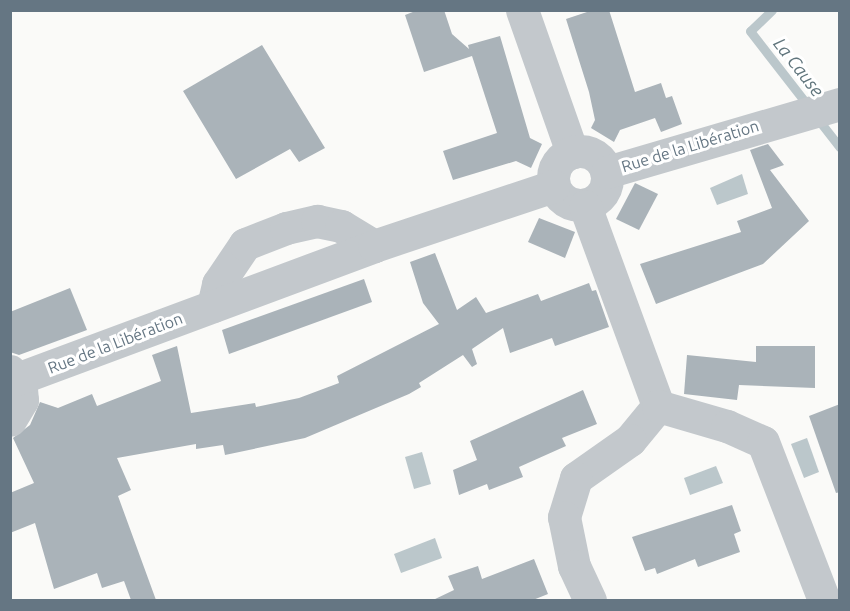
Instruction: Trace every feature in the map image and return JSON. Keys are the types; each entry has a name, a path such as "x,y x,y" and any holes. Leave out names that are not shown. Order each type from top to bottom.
{"street":[{"path":"522,10 572,152 557,163 553,186 566,203 585,206 636,337 658,406"},
{"name":"Rue de la Libération","path":"607,172 773,121 840,104"},
{"name":"Rue de la Libération","path":"572,152 590,153 607,172"},
{"name":"Rue de la Libération","path":"585,206 600,197 607,172"},
{"name":"Rue de la Libération","path":"10,420 22,399 14,375 213,306 374,246 553,186"},
{"path":"213,306 218,284 245,243 286,228 317,221 341,226 374,246"},
{"path":"590,600 574,566 564,517 576,478 630,440 658,406"},
{"path":"658,406 727,426 763,442 824,600"}],"shaded area":[{"path":"742,174 748,194 717,205 710,188"},
{"path":"807,438 819,472 804,478 791,444"},
{"path":"422,452 431,484 414,489 405,457"},
{"path":"716,466 723,483 690,495 684,478"},
{"path":"435,538 442,558 401,573 394,554"}],"building":[{"path":"418,10 444,10 452,34 469,49 468,45 500,36 530,138 542,144 531,168 516,161 453,180 443,151 497,133 472,56 424,72 405,15"},
{"path":"593,10 609,10 635,92 661,83 666,98 672,96 682,124 661,132 655,118 620,130 614,142 591,128 595,120 589,92 566,19"},
{"path":"262,45 325,148 299,162 290,149 236,179 183,91"},
{"path":"768,144 784,165 770,170 809,221 763,264 656,304 640,264 741,232 737,221 772,208 750,150"},
{"path":"635,183 658,194 639,230 616,219"},
{"path":"539,218 575,232 565,258 528,242"},
{"path":"435,253 457,310 476,297 486,313 538,294 541,301 589,283 592,291 596,290 609,327 555,346 552,338 510,353 503,328 472,349 477,364 472,367 463,355 419,383 421,387 409,394 305,438 225,455 223,445 196,449 196,444 117,458 131,490 118,496 156,600 131,600 124,581 102,588 97,573 54,589 35,523 10,533 10,493 34,483 13,438 30,425 40,402 58,408 92,394 97,406 161,381 152,355 177,346 191,413 255,403 256,407 299,398 339,383 337,376 439,324 423,303 410,262"},
{"path":"364,279 372,302 229,354 222,330"},
{"path":"70,288 87,330 19,355 10,352 10,312"},
{"path":"756,346 815,346 815,388 739,385 737,400 684,394 687,355 756,362"},
{"path":"583,390 597,424 562,438 566,446 519,467 523,477 489,490 487,484 459,495 453,470 477,460 470,441"},
{"path":"840,404 840,492 836,493 809,416"},
{"path":"732,505 741,531 734,534 740,552 698,567 695,559 657,574 655,568 645,571 632,537"},
{"path":"534,559 548,594 533,600 433,600 454,590 448,576 478,566 482,579"}],"waterway":[{"name":"La Cause","path":"772,10 750,31 809,107"},
{"name":"La Cause","path":"817,118 840,147"}]}
